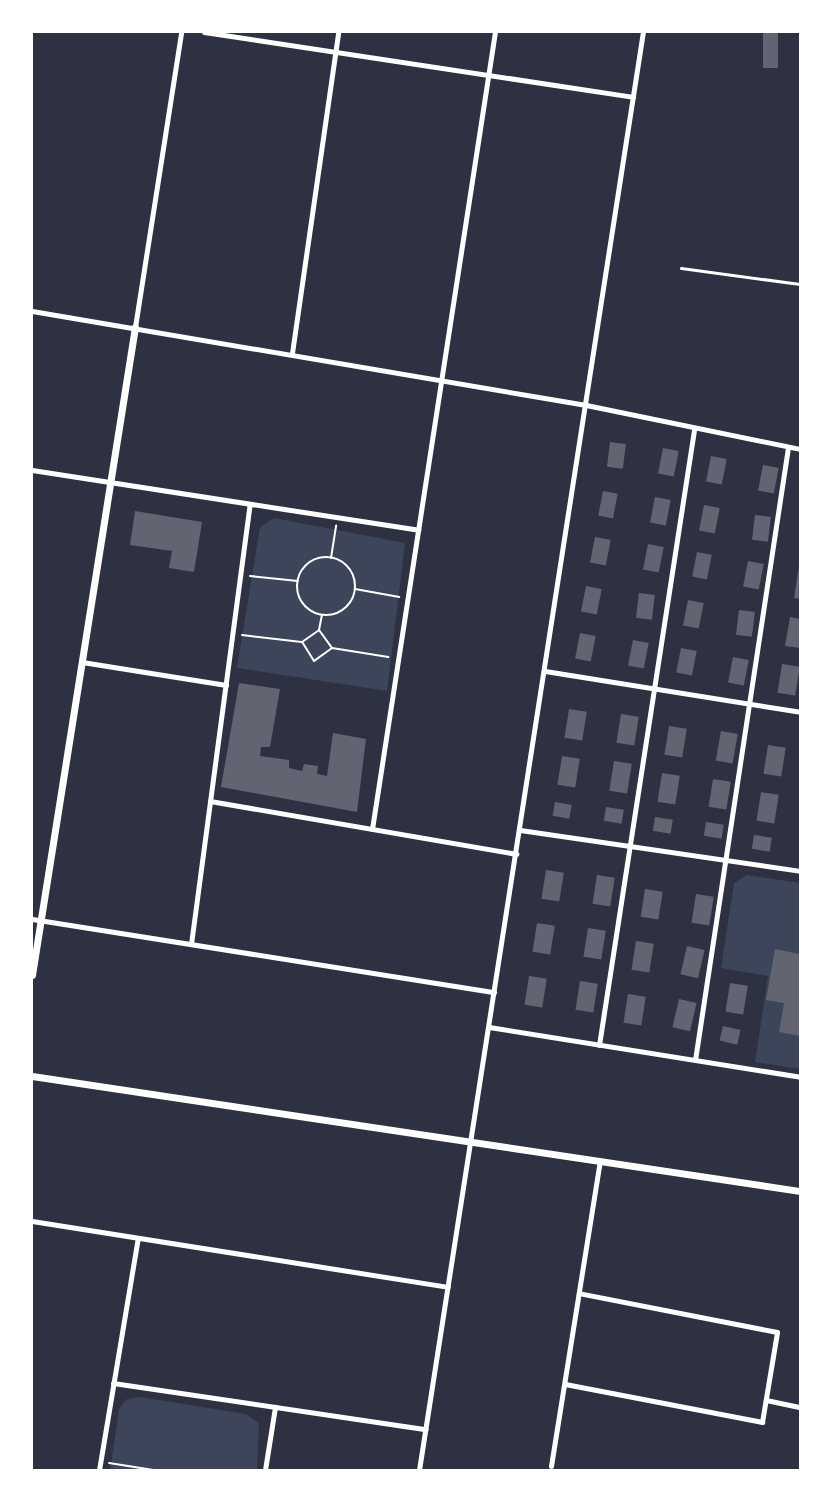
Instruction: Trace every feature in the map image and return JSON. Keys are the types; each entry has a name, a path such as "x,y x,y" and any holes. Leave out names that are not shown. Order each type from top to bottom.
{"street":[{"path":"32,975 181,32"},
{"path":"204,32 633,97"},
{"path":"292,353 338,32"},
{"path":"372,829 418,530 444,380 495,32"},
{"path":"419,1470 643,32"},
{"path":"32,311 292,353 586,405 694,430 801,449"},
{"path":"599,1045 694,430"},
{"path":"695,1060 789,447"},
{"path":"32,470 418,530"},
{"path":"191,944 250,504"},
{"path":"82,662 226,685"},
{"path":"545,671 801,712"},
{"path":"210,801 516,854"},
{"path":"520,830 801,871"},
{"path":"32,919 494,992"},
{"path":"489,1027 801,1077"},
{"path":"32,1076 801,1191"},
{"path":"551,1466 600,1161"},
{"path":"32,1221 448,1287"},
{"path":"99,1470 138,1238"},
{"path":"564,1384 762,1422 766,1400 777,1332 579,1293"},
{"path":"113,1383 426,1429"},
{"path":"766,1400 801,1407"},
{"path":"265,1470 274,1407"}],"lane":[{"path":"681,268 801,284"}],"path":[{"path":"331,558 336,517"},
{"path":"321,556 331,558 344,561 356,580 353,603 332,616 310,611 296,592 300,568 321,556"},
{"path":"241,574 298,581"},
{"path":"355,589 408,598"},
{"path":"233,634 302,642 319,630 322,614"},
{"path":"319,630 332,648"},
{"path":"302,642 314,661 332,648 398,658"},
{"path":"100,1462 153,1470"}],"shaded area":[{"path":"274,518 405,543 387,691 237,668 260,527"},
{"path":"747,875 800,883 800,1069 755,1062 768,976 721,968 734,883"},
{"path":"140,1397 246,1414 259,1423 257,1470 110,1470 119,1409 127,1399"}],"building":[{"path":"763,32 778,32 778,68 763,68"},
{"path":"610,442 626,444 623,469 607,467"},
{"path":"663,448 679,451 674,477 658,474"},
{"path":"711,456 727,459 722,485 706,482"},
{"path":"763,465 779,468 774,494 758,491"},
{"path":"603,491 618,494 613,518 598,516"},
{"path":"655,497 671,500 666,526 650,523"},
{"path":"704,505 720,508 715,534 699,531"},
{"path":"135,511 202,522 194,572 169,568 172,551 130,545"},
{"path":"755,515 771,517 768,542 752,540"},
{"path":"595,537 611,540 606,566 590,563"},
{"path":"648,544 664,547 659,573 643,570"},
{"path":"697,552 712,555 707,579 692,577"},
{"path":"748,561 764,564 759,590 743,587"},
{"path":"800,566 800,599 794,598"},
{"path":"586,586 602,589 597,615 581,612"},
{"path":"639,593 655,595 652,620 636,618"},
{"path":"688,600 704,603 699,629 683,626"},
{"path":"739,610 755,612 752,637 736,635"},
{"path":"790,617 800,619 800,648 785,646"},
{"path":"580,633 596,636 591,662 575,659"},
{"path":"633,640 649,643 644,669 628,666"},
{"path":"681,648 697,651 692,676 676,673"},
{"path":"733,657 749,660 744,686 728,683"},
{"path":"782,664 800,667 795,695 777,693"},
{"path":"239,683 280,689 270,747 261,747 260,756 289,760 289,768 302,771 304,764 318,766 317,774 327,776 333,733 366,739 357,812 221,787"},
{"path":"569,709 587,712 582,740 564,738"},
{"path":"621,714 639,717 634,745 616,743"},
{"path":"669,726 687,729 682,757 664,755"},
{"path":"721,731 738,734 733,763 716,761"},
{"path":"768,745 786,748 781,776 763,774"},
{"path":"562,756 580,759 575,787 557,785"},
{"path":"614,761 632,764 627,793 609,791"},
{"path":"662,773 680,776 675,804 657,802"},
{"path":"713,779 731,782 726,809 709,807"},
{"path":"761,792 779,795 774,823 756,821"},
{"path":"555,802 572,805 569,819 553,816"},
{"path":"606,807 624,810 622,824 604,821"},
{"path":"655,817 673,820 671,834 653,831"},
{"path":"706,822 724,825 722,839 704,836"},
{"path":"754,835 772,838 770,852 752,849"},
{"path":"546,870 564,873 559,901 541,899"},
{"path":"597,875 615,878 610,906 592,904"},
{"path":"645,889 663,892 658,919 641,917"},
{"path":"696,894 714,897 709,925 691,923"},
{"path":"537,923 555,926 550,954 532,952"},
{"path":"588,928 606,931 601,959 583,957"},
{"path":"636,941 654,944 649,972 631,970"},
{"path":"687,946 705,950 698,978 680,974"},
{"path":"775,949 800,954 800,1036 779,1032 784,1003 766,1000"},
{"path":"529,976 547,979 542,1007 524,1005"},
{"path":"580,981 598,984 593,1012 575,1010"},
{"path":"730,983 748,986 743,1014 725,1012"},
{"path":"628,994 646,997 641,1025 623,1023"},
{"path":"679,999 697,1003 690,1031 672,1027"},
{"path":"723,1026 741,1030 737,1045 720,1041"}]}
